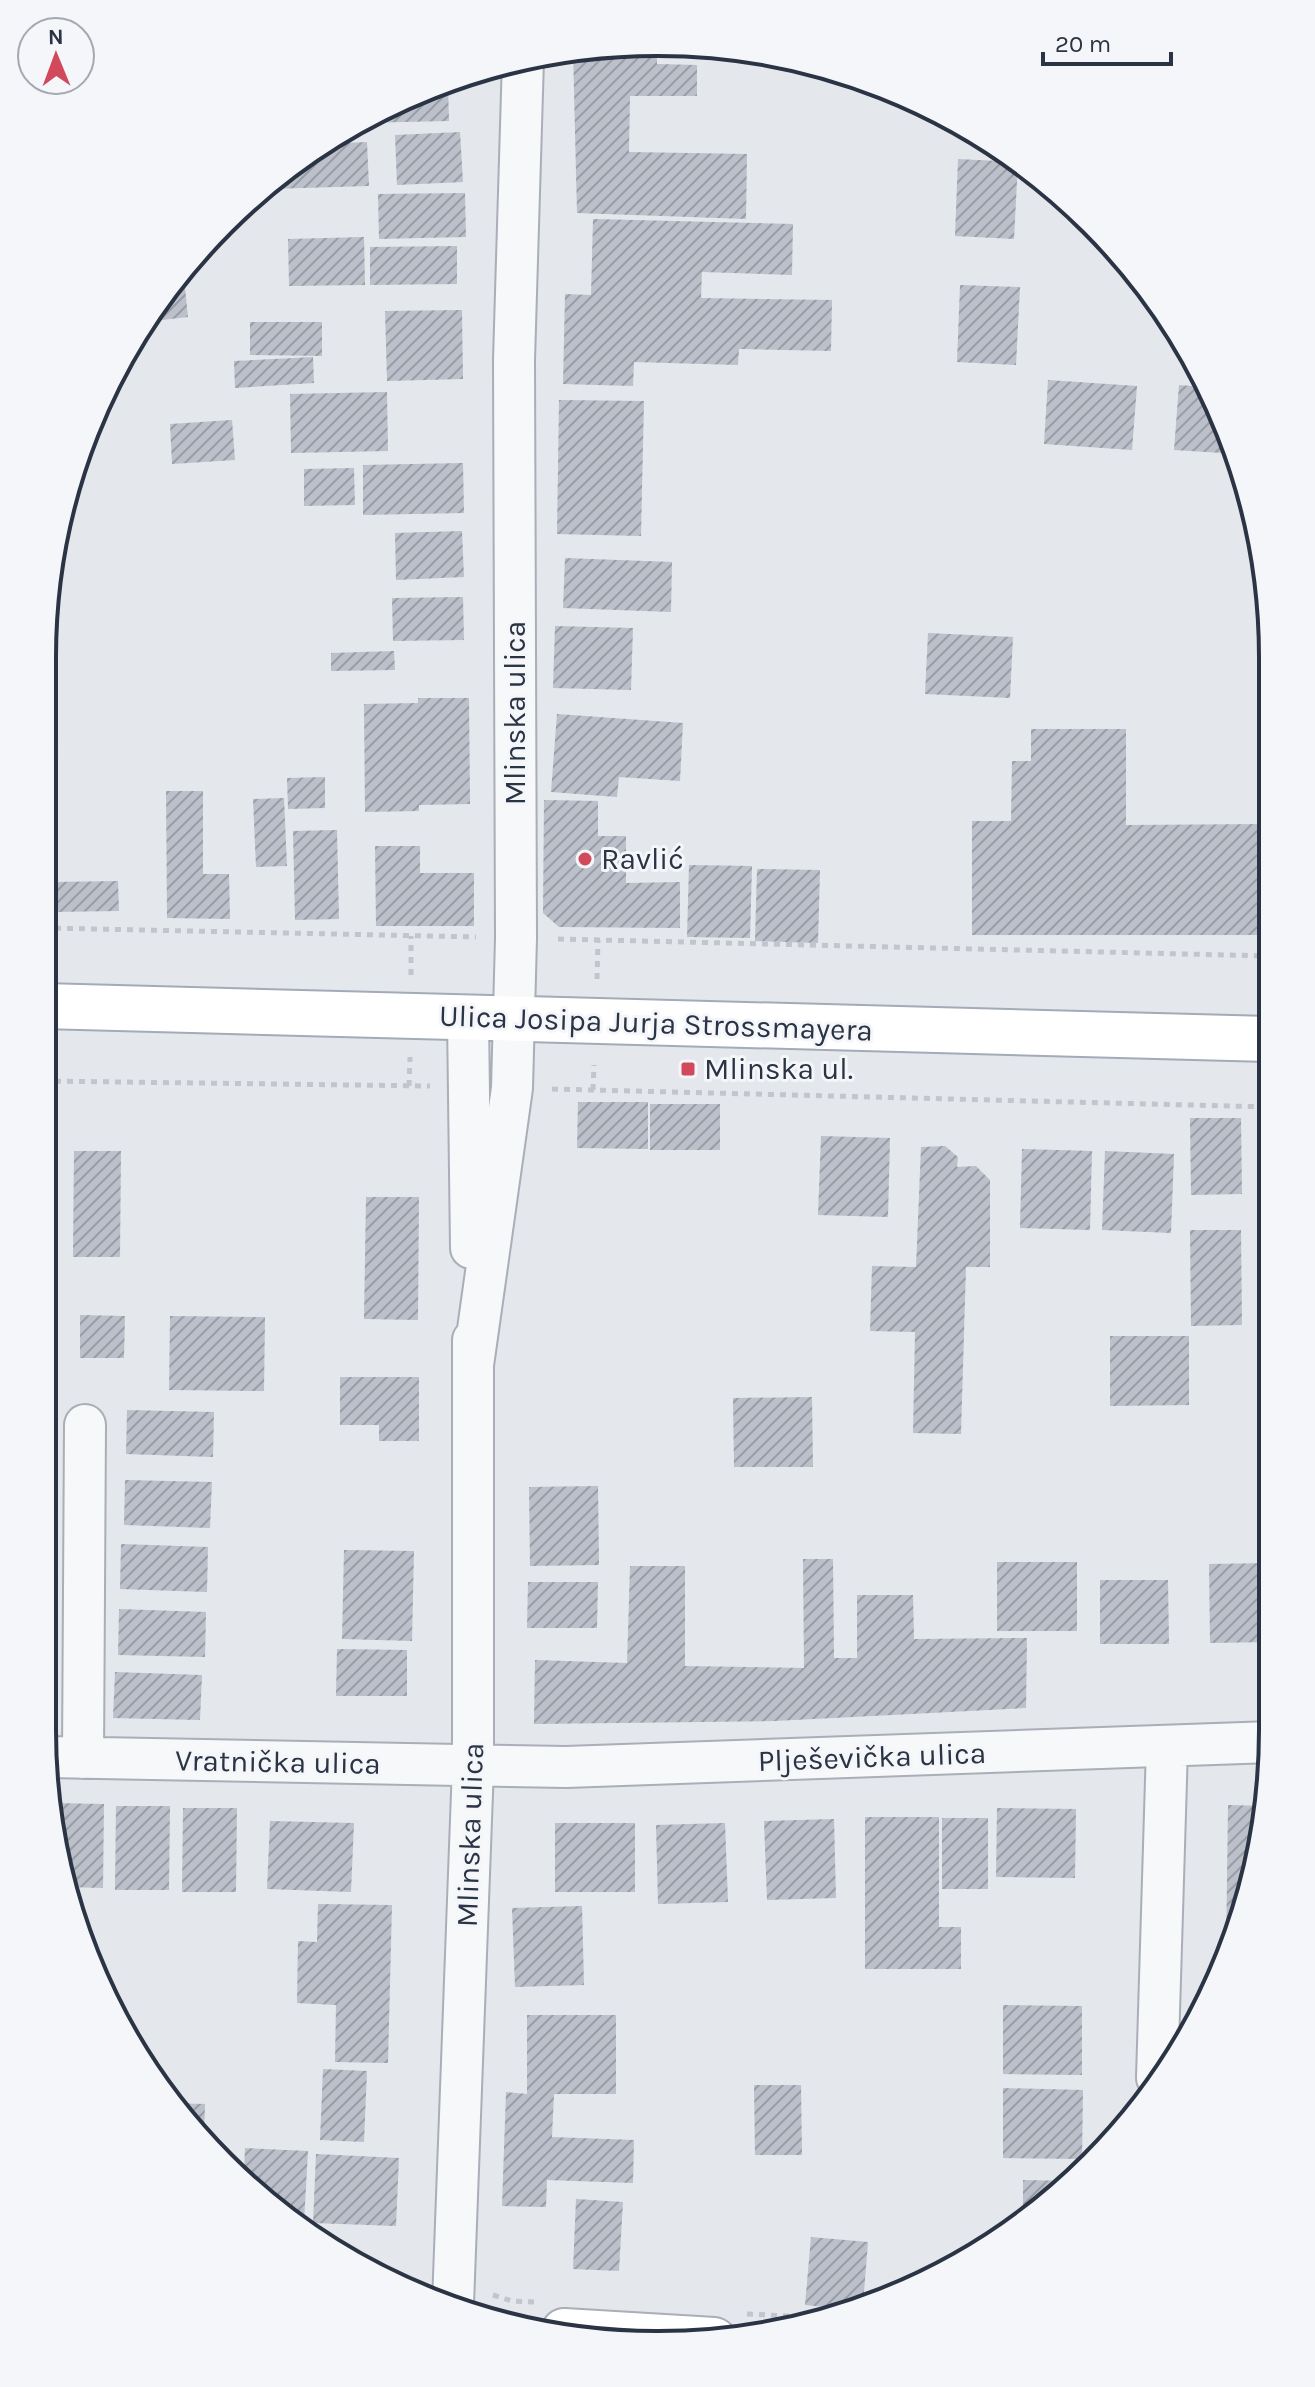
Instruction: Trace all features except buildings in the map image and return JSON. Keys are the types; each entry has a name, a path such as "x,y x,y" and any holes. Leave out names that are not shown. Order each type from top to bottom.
{"main road":[{"name":"Ulica Josipa Jurja Strossmayera","path":"56,1006 1259,1039"}],"street":[{"name":"Mlinska ulica","path":"473,1365 512,1088 515,1019 514,360 523,72"},
{"name":"Mlinska ulica","path":"453,2295 473,1766 473,1365 468,1018"},
{"name":"Vratnička ulica","path":"85,1425 65,1757 473,1766"},
{"name":"Plješevička ulica","path":"473,1766 582,1767 1259,1743"},
{"path":"1157,2065 1167,1747"}],"path":[{"path":"56,928 1259,956"},
{"path":"56,1081 467,1087"},
{"path":"512,1088 1259,1107"}],"place":[{"name":"Ravlić","path":"585,859"},
{"name":"Mlinska ul.","path":"688,1069"}]}
